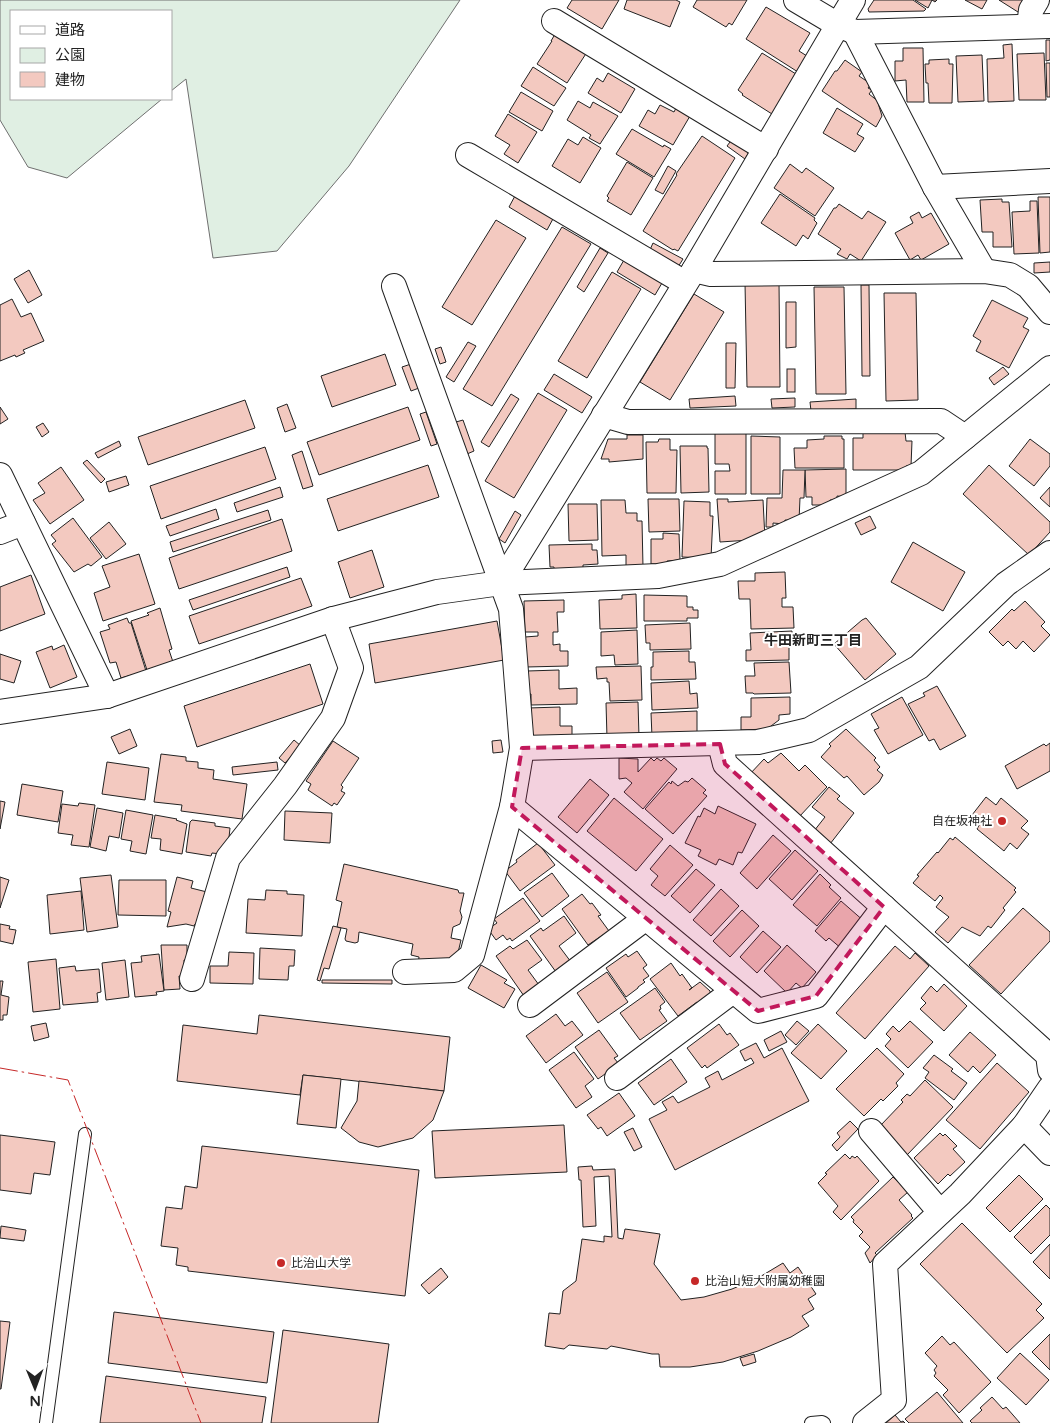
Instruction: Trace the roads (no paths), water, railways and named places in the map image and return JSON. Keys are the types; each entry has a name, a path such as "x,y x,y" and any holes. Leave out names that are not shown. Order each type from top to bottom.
{"street":[{"path":"796,0 847,28 1040,26 1031,10 1037,0"},
{"path":"501,583 766,149 847,28 853,0"},
{"path":"554,21 766,149"},
{"path":"847,28 935,188 984,271"},
{"path":"468,155 689,276 711,274 984,271 1010,275 1028,286 1050,312"},
{"path":"935,188 1050,182"},
{"path":"394,286 511,609 522,748 512,807 472,955 454,970 405,972"},
{"path":"0,712 107,696 333,619 437,592 501,583 658,576 720,564 921,473 1050,368"},
{"path":"604,415 628,422 941,422 965,437"},
{"path":"0,475 107,696"},
{"path":"0,532 23,524"},
{"path":"522,748 758,742 809,730 919,667 1006,584 1050,553"},
{"path":"192,979 228,858 285,786 333,718 350,668 333,619"},
{"path":"720,744 725,764 1048,1055 1050,1070"},
{"path":"512,807 758,1011 816,996 884,907"},
{"path":"530,1005 646,918"},
{"path":"617,1078 733,991"},
{"path":"865,1423 894,1400 885,1264 960,1194 1024,1126 1050,1088"},
{"path":"1024,1126 1050,1153"},
{"path":"871,1131 940,1212"}],"lane":[{"path":"46,1423 85,1134"},
{"path":"811,1423 824,1423"}],"place":[{"name":"自在坂神社","path":"1002,821"},
{"name":"比治山大学","path":"281,1263"},
{"name":"比治山短大附属幼稚園","path":"695,1281"}],"district":[{"name":"牛田新町三丁目","path":"813,640"}]}
